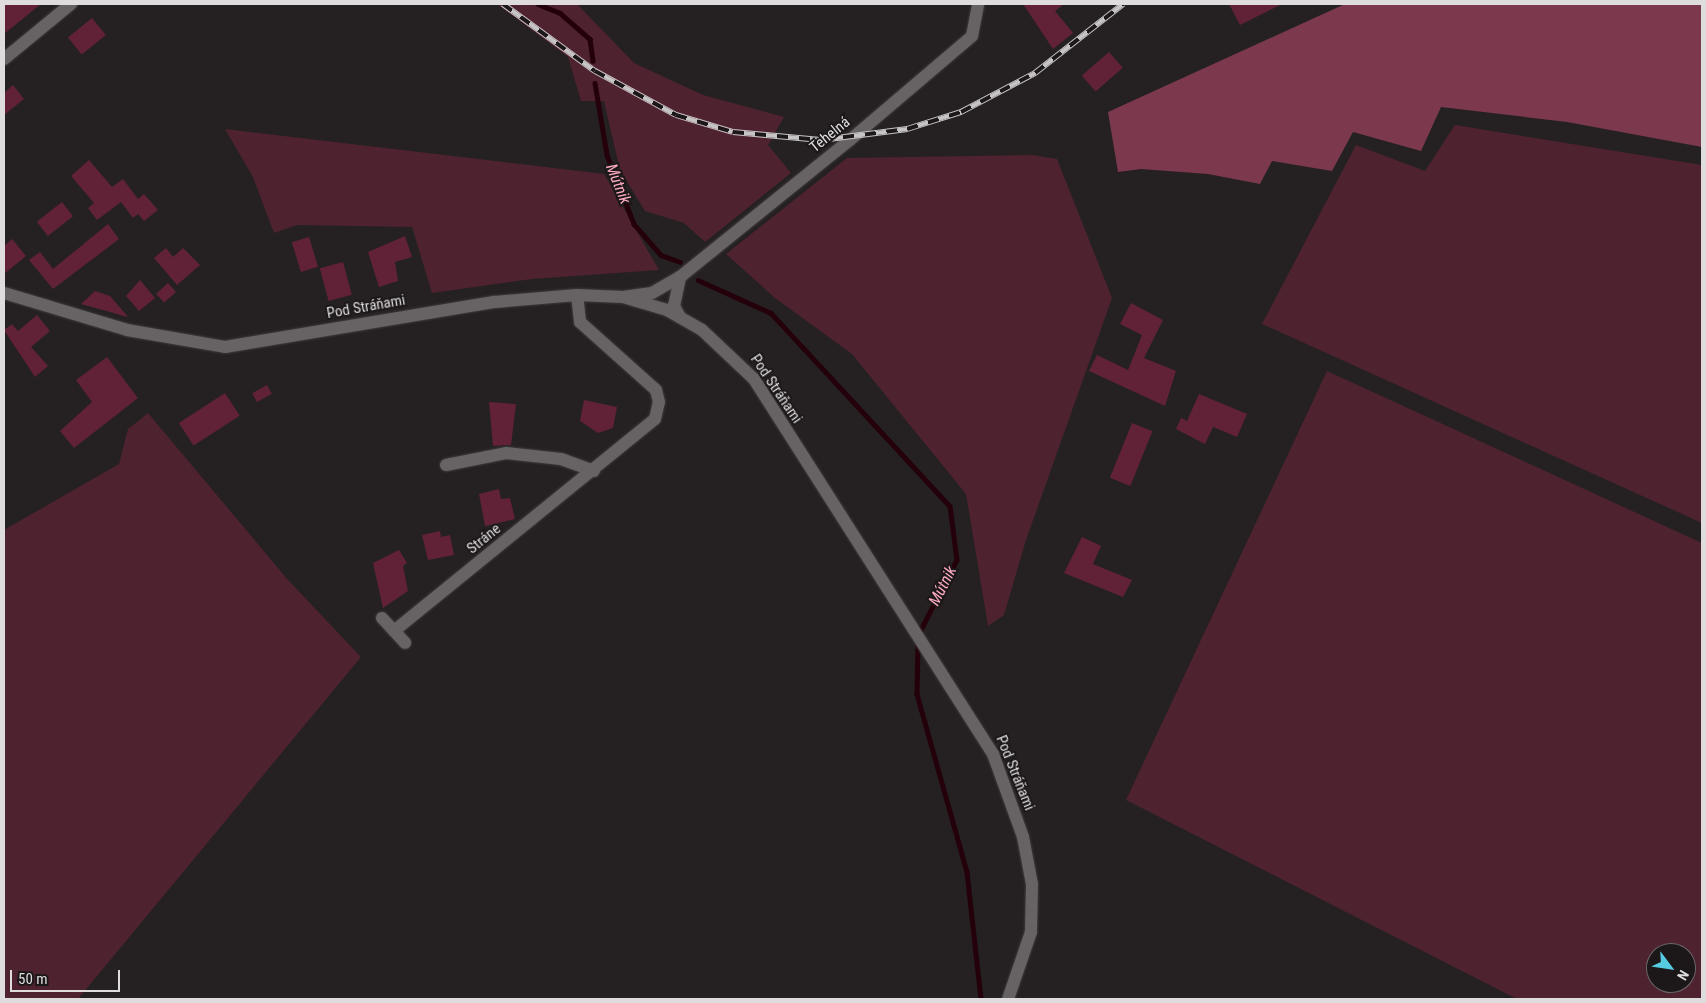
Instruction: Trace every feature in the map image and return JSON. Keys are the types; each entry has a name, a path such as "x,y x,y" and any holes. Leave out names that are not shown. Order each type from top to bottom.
{"street":[{"path":"4,59 71,4"},
{"name":"Tehelná","path":"623,297 652,293 680,277 972,36 978,4"},
{"path":"680,277 674,299 680,317"},
{"name":"Pod Stráňami","path":"4,293 136,332 225,348 495,302 577,295 623,297 680,317 721,344 754,379 985,740 1007,787 1028,858 1032,922 1008,999"},
{"name":"Stráne","path":"394,631 651,425 658,414 659,396 580,322 577,295"},
{"path":"446,465 506,453 562,459 594,471"},
{"path":"382,618 404,643"}],"shaded area":[{"path":"497,4 577,4 634,63 703,95 784,117 768,145 791,173 705,242 684,223 645,211 620,170 604,101 581,101 568,57"},
{"path":"1345,4 1702,4 1702,147 1567,122 1441,107 1421,151 1353,132 1332,171 1272,161 1260,184 1208,174 1141,169 1118,172 1108,112"},
{"path":"1455,125 1702,165 1702,523 1262,324 1356,145 1425,171"},
{"path":"225,129 604,174 659,270 532,279 432,293 412,227 297,225 274,233 253,177"},
{"path":"1032,155 1057,159 1112,298 1026,540 1004,615 988,626 966,494 852,354 775,298 726,254 847,158"},
{"path":"1327,371 1702,543 1702,999 1517,999 1126,800"},
{"path":"148,413 288,580 361,657 78,999 4,999 4,530 119,464 128,429"}],"building":[{"path":"4,4 41,4 4,34"},
{"path":"1023,4 1064,4 1055,11 1073,33 1053,49"},
{"path":"1229,4 1282,4 1240,25"},
{"path":"92,18 106,35 82,55 68,38"},
{"path":"1109,52 1123,68 1096,91 1082,76"},
{"path":"13,85 24,99 4,115 4,93"},
{"path":"89,160 112,187 123,179 138,199 144,194 158,210 144,221 138,214 133,218 121,202 97,220 88,208 94,203 71,176"},
{"path":"62,202 73,216 48,236 37,222"},
{"path":"108,224 119,239 53,289 29,260 40,252 53,269"},
{"path":"405,236 412,257 395,262 398,281 379,287 368,252"},
{"path":"309,237 318,267 301,272 292,242"},
{"path":"12,239 26,256 4,274 4,246"},
{"path":"166,248 173,257 183,248 200,265 177,285 154,258"},
{"path":"343,262 352,295 329,301 320,268"},
{"path":"140,280 155,298 139,311 126,296"},
{"path":"168,283 176,292 164,303 156,294"},
{"path":"95,291 110,296 128,317 81,304"},
{"path":"1131,303 1163,320 1144,358 1176,371 1165,406 1089,371 1097,355 1128,370 1142,335 1120,324"},
{"path":"37,315 50,331 31,347 48,366 35,377 4,330 12,324 18,331"},
{"path":"107,357 138,398 74,448 60,431 92,402 76,380"},
{"path":"267,385 272,394 257,402 252,393"},
{"path":"225,393 240,416 194,446 179,423"},
{"path":"1199,394 1247,414 1237,437 1213,427 1205,444 1176,429 1181,418 1187,421"},
{"path":"584,400 617,407 613,428 598,433 580,421"},
{"path":"489,402 516,404 511,445 493,446"},
{"path":"1132,423 1152,431 1130,486 1110,478"},
{"path":"499,489 501,499 510,498 515,519 485,526 479,494"},
{"path":"440,531 441,537 450,535 454,555 428,560 422,535"},
{"path":"1082,537 1101,546 1093,564 1132,580 1123,597 1064,573"},
{"path":"399,550 407,563 403,566 408,591 383,608 373,563"}],"waterway":[{"name":"Mútnik","path":"538,4 560,13 590,39 593,61"},
{"name":"Mútnik","path":"595,83 607,155 634,224 661,255 680,262"},
{"name":"Mútnik","path":"698,280 771,313 950,506 957,560 919,634"},
{"name":"Mútnik","path":"918,644 917,694 967,872 981,999"}],"railway":[{"path":"503,4 595,71 676,115 733,132 821,140 907,129 961,112 1035,73 1123,4"}]}
